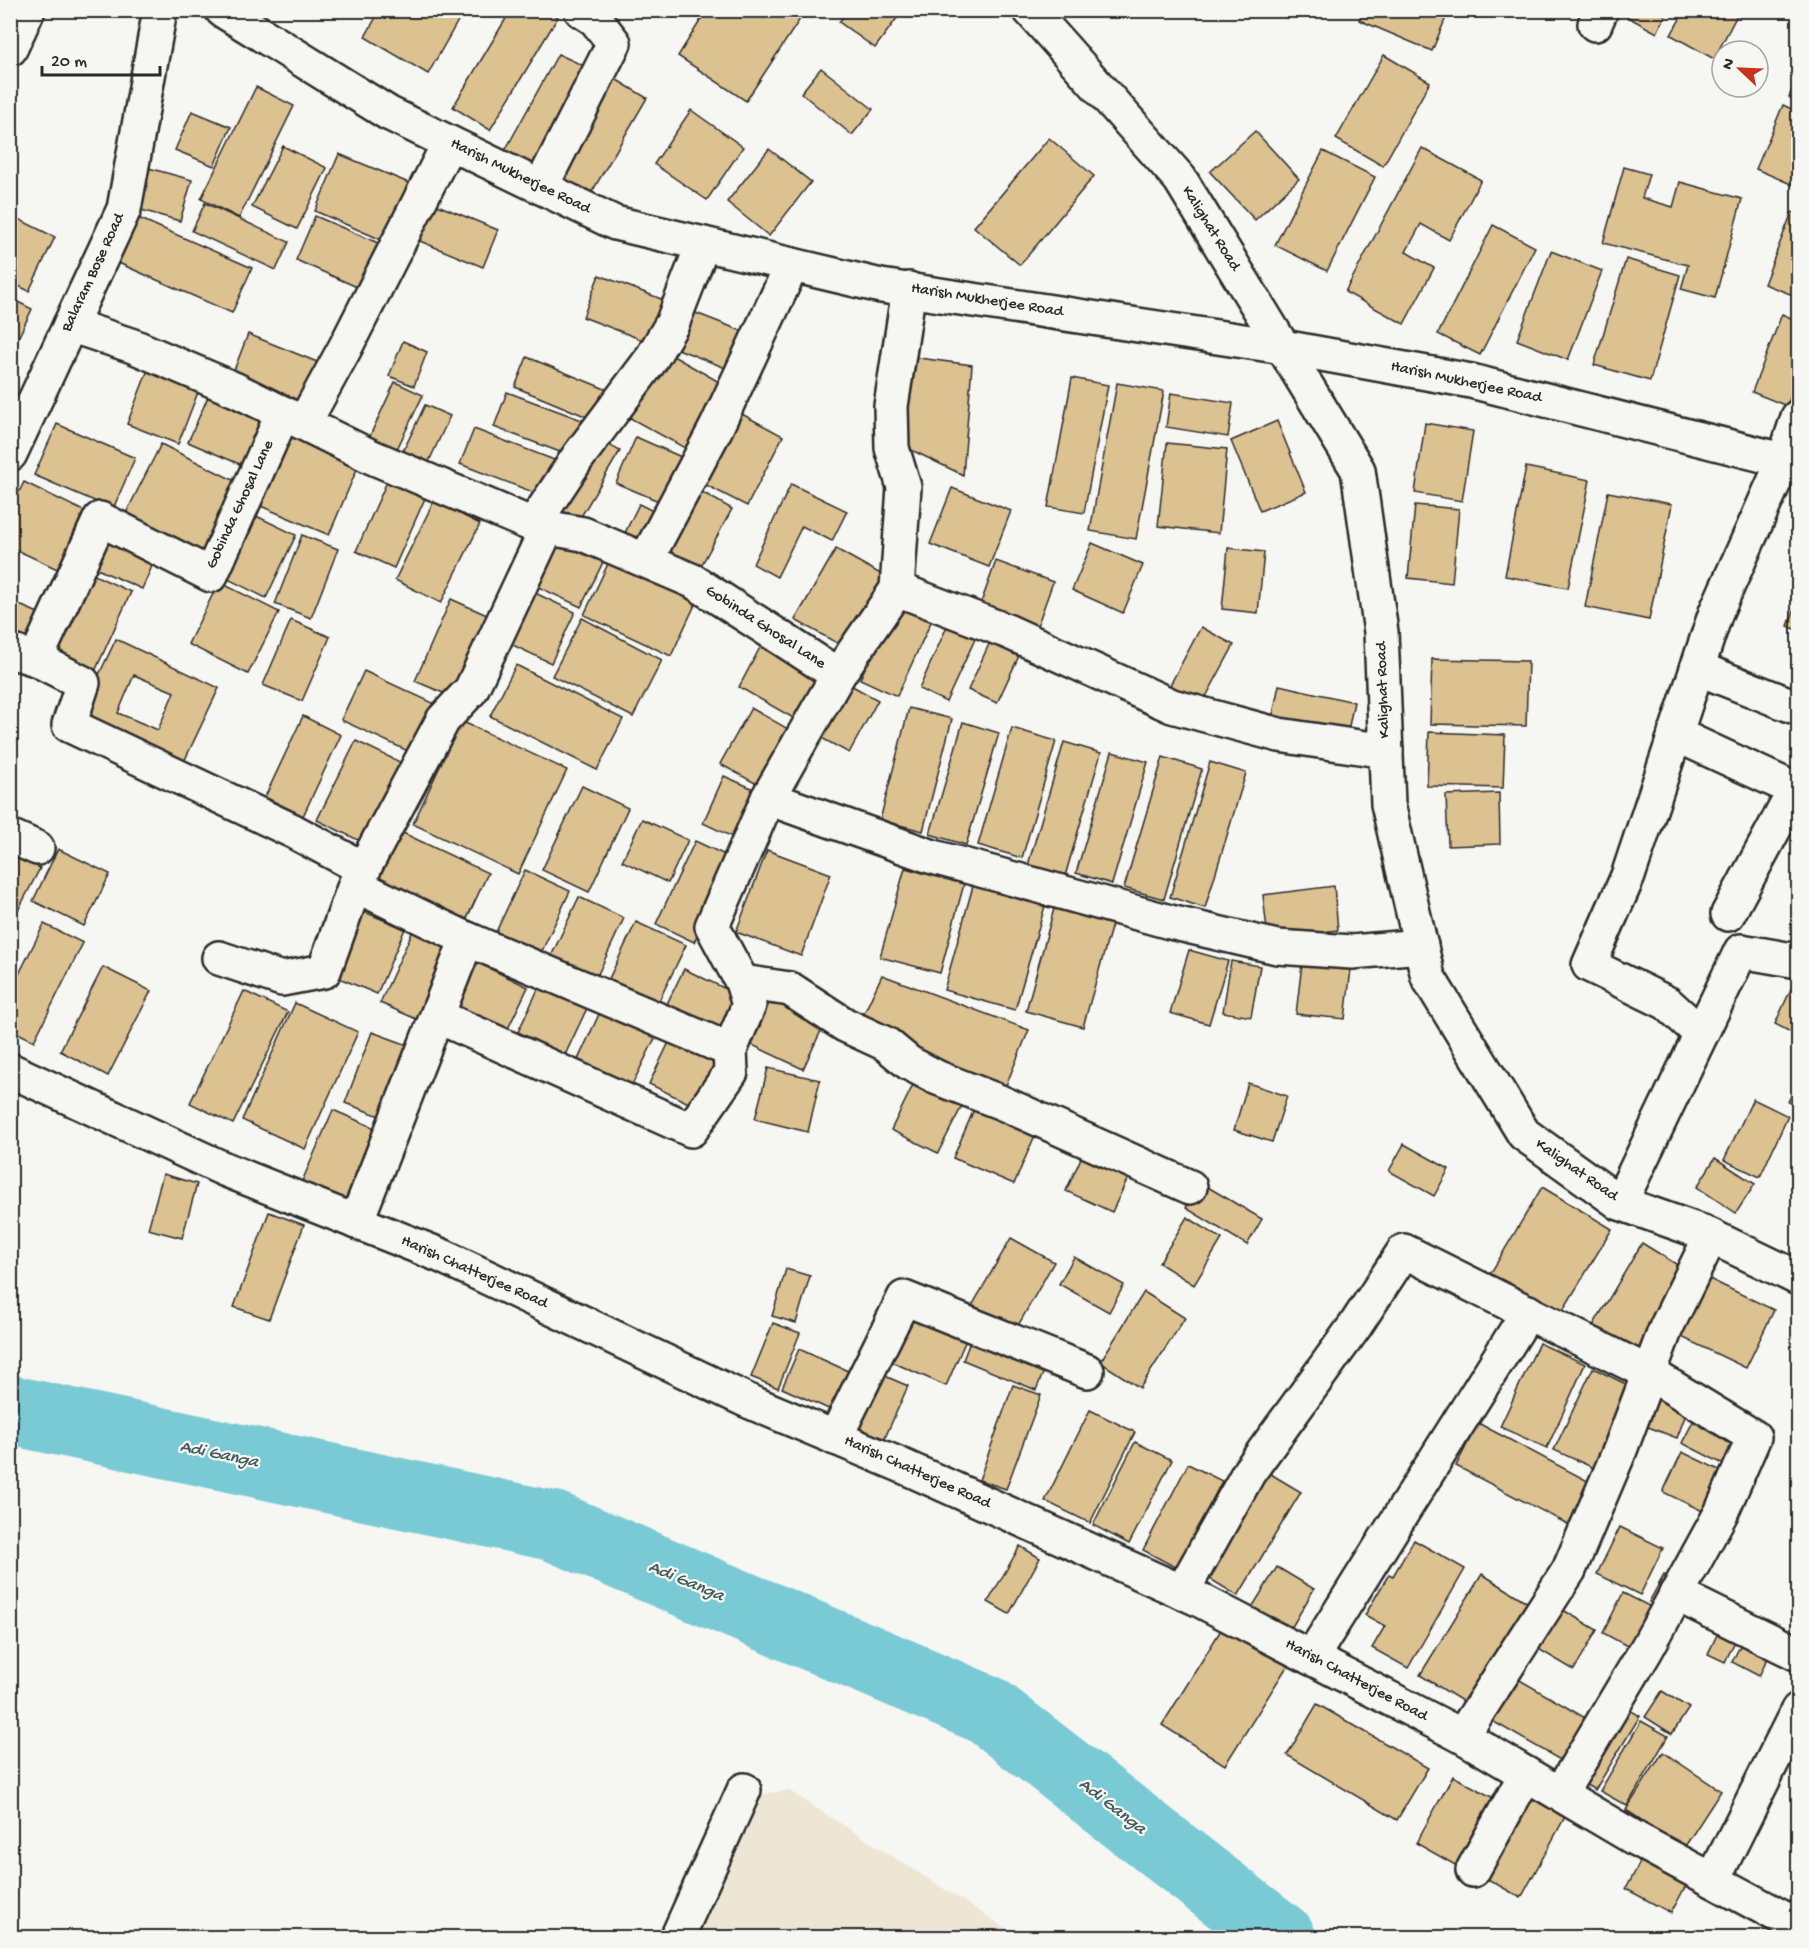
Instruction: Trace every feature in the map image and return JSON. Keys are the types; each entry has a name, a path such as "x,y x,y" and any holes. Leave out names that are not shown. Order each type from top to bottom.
{"street":[{"path":"10,50 28,10"},
{"name":"Balaram Bose Road","path":"10,454 124,209 160,10"},
{"name":"Harish Mukherjee Road","path":"222,10 388,113 615,223 881,286 1283,347 1471,381 1791,462"},
{"path":"541,187 614,43 595,19 581,10"},
{"name":"Kalighat Road","path":"1030,10 1179,179 1358,470 1381,632 1388,804 1428,977 1524,1134 1620,1203 1796,1268"},
{"path":"293,418 345,348 449,143"},
{"path":"219,958 282,978 324,971 360,877 443,720 471,690 540,526 578,457 650,361 672,324 703,244"},
{"path":"646,560 716,428 792,265"},
{"path":"909,289 891,406 892,448 904,487 897,589 1009,632 1172,706 1279,735 1386,751"},
{"name":"Gobinda Ghosal Lane","path":"70,325 133,346 236,390 372,457 540,526 583,534 693,581 838,675 897,589"},
{"path":"1701,1034 1667,1003 1589,965 1628,876 1716,612 1791,462 1798,417"},
{"name":"Gobinda Ghosal Lane","path":"23,655 100,519 211,575 293,418"},
{"path":"23,655 83,683 69,725 293,831 360,877 467,939 730,1050"},
{"path":"1697,668 1798,708"},
{"path":"437,1016 691,1130 731,1072 730,1050 749,1005 742,982 712,926 768,798 838,675"},
{"path":"1675,734 1797,790 1728,914"},
{"path":"768,798 930,856 1170,922 1277,947 1352,952 1421,946"},
{"path":"356,1222 467,939"},
{"path":"1620,1203 1741,951 1798,961"},
{"path":"742,982 790,989 844,1025 886,1044 909,1063 938,1078 1000,1102 1190,1187"},
{"name":"Harish Chatterjee Road","path":"10,1071 225,1169 442,1256 746,1400 1182,1592 1462,1736 1636,1839 1713,1880 1776,1925"},
{"path":"1462,1736 1569,1570 1620,1450 1666,1328 1711,1236"},
{"path":"1182,1592 1249,1472 1355,1326 1404,1251 1649,1373 1754,1437 1722,1513 1646,1650 1560,1794"},
{"path":"835,1438 904,1298 1087,1371"},
{"path":"1311,1658 1528,1312"},
{"path":"1676,1594 1798,1654"},
{"path":"1713,1880 1798,1710"},
{"path":"1473,1870 1526,1774"},
{"path":"677,1938 744,1790"}],"shaded area":[{"path":"788,1790 1020,1937 690,1938 753,1796"}],"building":[{"path":"380,10 464,10 428,74 365,37"},
{"path":"511,10 546,10 558,17 490,130 453,107"},
{"path":"707,10 800,10 804,13 746,101 678,56"},
{"path":"848,10 903,10 875,48 839,22"},
{"path":"1363,10 1449,10 1432,51 1359,20"},
{"path":"1615,10 1668,10 1657,33"},
{"path":"1685,10 1729,10 1737,15 1724,39 1710,39 1710,57 1671,35"},
{"path":"558,54 591,69 535,176 501,158"},
{"path":"1384,55 1430,82 1383,166 1336,139"},
{"path":"821,68 873,109 852,135 801,93"},
{"path":"1798,75 1798,101 1789,97"},
{"path":"612,77 647,98 589,197 554,176"},
{"path":"256,87 294,106 239,218 201,199"},
{"path":"1783,105 1798,112 1798,187 1756,169"},
{"path":"691,110 743,147 707,200 654,164"},
{"path":"192,111 231,127 214,166 175,150"},
{"path":"1255,131 1299,179 1255,220 1210,172"},
{"path":"1049,138 1094,176 1020,265 974,227"},
{"path":"283,146 327,168 297,229 252,207"},
{"path":"1422,148 1481,180 1449,240 1421,224 1406,252 1434,268 1404,324 1345,292"},
{"path":"769,149 811,182 769,236 727,202"},
{"path":"1323,151 1375,177 1327,271 1275,245"},
{"path":"339,154 416,186 391,244 315,211"},
{"path":"145,167 192,180 180,221 134,208"},
{"path":"1624,167 1649,174 1642,198 1673,207 1680,182 1742,199 1715,298 1681,289 1688,265 1603,243"},
{"path":"430,202 498,230 483,267 415,239"},
{"path":"205,203 289,242 276,270 192,231"},
{"path":"1792,212 1798,215 1798,297 1764,284"},
{"path":"10,215 55,237 29,291 10,282"},
{"path":"134,216 252,268 232,313 114,261"},
{"path":"315,216 385,246 366,291 296,260"},
{"path":"1493,225 1535,247 1480,355 1438,334"},
{"path":"1551,251 1602,271 1568,360 1517,340"},
{"path":"1626,259 1680,275 1650,381 1594,365"},
{"path":"599,275 669,302 653,344 583,317"},
{"path":"10,298 32,309 10,355"},
{"path":"683,308 747,333 733,371 668,345"},
{"path":"1782,314 1798,321 1798,376 1787,406 1752,392"},
{"path":"248,334 322,364 303,407 231,378"},
{"path":"403,341 427,352 414,386 389,376"},
{"path":"666,352 730,388 694,453 630,418"},
{"path":"527,357 610,391 597,421 515,387"},
{"path":"911,357 972,365 963,475 899,444"},
{"path":"149,367 200,387 178,444 127,424"},
{"path":"1072,378 1108,385 1084,513 1048,507"},
{"path":"395,382 423,395 395,453 368,440"},
{"path":"1117,383 1164,391 1136,539 1090,531"},
{"path":"211,390 266,413 244,466 188,442"},
{"path":"507,392 587,422 573,457 494,427"},
{"path":"1171,393 1233,403 1228,437 1166,427"},
{"path":"425,405 450,416 425,470 400,458"},
{"path":"738,412 783,436 747,506 702,483"},
{"path":"1277,421 1306,492 1260,511 1231,441"},
{"path":"1425,423 1473,431 1462,501 1415,493"},
{"path":"57,424 135,458 113,509 34,475"},
{"path":"290,425 363,455 329,535 256,504"},
{"path":"474,429 562,463 548,498 460,464"},
{"path":"636,437 688,460 668,505 616,483"},
{"path":"601,440 620,451 576,525 557,513"},
{"path":"1167,443 1227,449 1219,533 1158,526"},
{"path":"161,444 243,485 204,563 122,521"},
{"path":"1526,467 1590,480 1568,588 1505,576"},
{"path":"389,477 427,494 394,568 356,551"},
{"path":"24,482 96,517 68,574 10,547 10,510"},
{"path":"791,484 847,511 832,541 802,526 777,577 753,564"},
{"path":"693,487 732,509 696,575 657,555"},
{"path":"952,488 1011,511 989,567 930,544"},
{"path":"1608,492 1672,504 1649,620 1585,607"},
{"path":"434,501 480,524 441,603 395,580"},
{"path":"639,504 663,516 647,550 622,539"},
{"path":"1415,505 1459,509 1452,583 1408,578"},
{"path":"248,512 296,535 266,598 218,574"},
{"path":"101,530 157,555 142,589 86,564"},
{"path":"559,534 606,556 581,607 534,585"},
{"path":"302,535 338,549 311,618 275,604"},
{"path":"1092,543 1143,565 1123,613 1072,590"},
{"path":"1228,548 1264,552 1258,613 1222,609"},
{"path":"836,549 886,577 846,648 795,620"},
{"path":"613,553 700,594 671,656 584,615"},
{"path":"996,561 1053,582 1034,635 977,614"},
{"path":"90,573 131,592 92,678 51,659"},
{"path":"219,582 279,612 248,674 188,644"},
{"path":"531,591 575,612 551,663 506,642"},
{"path":"899,593 936,611 897,696 860,679"},
{"path":"451,599 489,616 453,697 415,681"},
{"path":"1798,600 1798,631 1788,626"},
{"path":"10,601 50,618 35,656 10,647"},
{"path":"953,613 981,626 946,702 919,689"},
{"path":"582,618 662,660 633,717 552,676"},
{"path":"291,620 330,637 302,701 263,685"},
{"path":"1201,627 1234,645 1202,704 1169,687"},
{"path":"995,631 1024,645 997,703 968,690"},
{"path":"116,639 219,688 180,770 77,721","holes":["134,675 174,692 158,730 118,713"]},
{"path":"763,642 827,678 802,723 739,687"},
{"path":"1432,659 1528,661 1526,726 1430,724"},
{"path":"516,665 623,719 597,770 490,716"},
{"path":"364,671 433,703 410,752 341,720"},
{"path":"845,682 878,700 849,753 816,735"},
{"path":"1279,685 1354,702 1346,740 1271,724"},
{"path":"751,708 797,734 766,789 720,764"},
{"path":"909,708 952,719 923,831 880,820"},
{"path":"303,716 341,735 303,816 265,797"},
{"path":"461,721 567,770 518,874 413,824"},
{"path":"963,722 999,733 966,845 930,834"},
{"path":"1012,728 1056,741 1022,858 978,845"},
{"path":"1429,732 1505,735 1503,788 1427,786"},
{"path":"356,741 402,763 364,843 317,820"},
{"path":"1064,742 1101,753 1065,876 1028,865"},
{"path":"1112,752 1148,762 1112,884 1076,873"},
{"path":"1163,757 1202,769 1164,899 1124,888"},
{"path":"1210,762 1246,773 1205,908 1170,897"},
{"path":"724,776 765,794 743,842 703,823"},
{"path":"582,786 628,808 589,892 542,870"},
{"path":"1499,793 1500,844 1448,846 1446,795"},
{"path":"642,819 688,840 668,883 622,861"},
{"path":"401,832 488,873 462,929 375,887"},
{"path":"695,841 734,859 694,942 656,924"},
{"path":"58,849 110,874 84,926 33,901"},
{"path":"767,850 831,874 801,956 736,932"},
{"path":"10,853 40,868 10,926"},
{"path":"905,868 964,884 940,973 880,957"},
{"path":"525,870 570,891 541,953 496,932"},
{"path":"973,886 1045,906 1015,1010 944,990"},
{"path":"1334,886 1338,930 1268,939 1263,895"},
{"path":"579,897 624,918 593,985 548,963"},
{"path":"1055,905 1113,921 1083,1027 1026,1011"},
{"path":"360,910 405,929 377,994 332,975"},
{"path":"636,922 686,945 654,1011 605,987"},
{"path":"44,924 83,943 34,1041 10,1029 10,992"},
{"path":"416,924 458,943 423,1022 380,1003"},
{"path":"1189,950 1228,961 1209,1024 1170,1013"},
{"path":"1231,961 1260,966 1251,1017 1223,1012"},
{"path":"476,962 528,987 503,1039 452,1014"},
{"path":"1302,964 1351,969 1345,1019 1296,1014"},
{"path":"103,967 151,991 108,1076 60,1051"},
{"path":"684,969 745,998 725,1042 663,1012"},
{"path":"882,975 1029,1030 1004,1090 858,1026"},
{"path":"1798,977 1798,1036 1775,1024"},
{"path":"541,983 588,1006 565,1055 518,1032"},
{"path":"244,991 288,1012 233,1124 190,1103"},
{"path":"773,995 826,1020 803,1069 750,1044"},
{"path":"295,1003 358,1032 305,1149 242,1120"},
{"path":"601,1010 656,1036 630,1089 576,1064"},
{"path":"372,1032 416,1048 390,1120 345,1103"},
{"path":"671,1038 723,1062 701,1109 649,1084"},
{"path":"768,1068 820,1080 808,1132 755,1119"},
{"path":"916,1079 964,1102 938,1153 891,1130"},
{"path":"1798,1081 1798,1107 1788,1102"},
{"path":"1248,1083 1287,1096 1272,1142 1234,1130"},
{"path":"1753,1099 1788,1116 1760,1177 1724,1160"},
{"path":"978,1100 1039,1126 1014,1184 953,1158"},
{"path":"333,1110 384,1132 352,1208 300,1186"},
{"path":"1404,1144 1449,1169 1434,1196 1389,1171"},
{"path":"1086,1147 1132,1169 1112,1212 1066,1191"},
{"path":"1715,1158 1755,1184 1736,1213 1697,1187"},
{"path":"163,1174 197,1184 182,1238 148,1229"},
{"path":"1201,1183 1262,1219 1247,1245 1186,1208"},
{"path":"1542,1187 1612,1229 1556,1322 1486,1281"},
{"path":"269,1212 304,1225 269,1319 234,1307"},
{"path":"1187,1217 1222,1239 1194,1285 1159,1263"},
{"path":"1011,1238 1054,1262 1011,1338 968,1313"},
{"path":"1642,1243 1676,1264 1681,1286 1638,1357 1591,1329"},
{"path":"1074,1257 1124,1285 1109,1312 1059,1284"},
{"path":"786,1269 810,1276 796,1323 772,1316"},
{"path":"1701,1275 1774,1310 1746,1368 1673,1333"},
{"path":"1144,1292 1185,1318 1140,1388 1100,1362"},
{"path":"914,1310 969,1333 946,1386 892,1362"},
{"path":"773,1323 800,1333 778,1388 751,1377"},
{"path":"973,1334 1047,1364 1036,1390 963,1360"},
{"path":"1539,1343 1585,1364 1547,1448 1500,1427"},
{"path":"799,1349 859,1376 842,1415 782,1388"},
{"path":"1593,1368 1634,1388 1596,1469 1554,1450"},
{"path":"878,1373 908,1386 884,1440 854,1427"},
{"path":"1798,1374 1798,1393 1791,1389"},
{"path":"1013,1385 1041,1395 1006,1489 979,1480"},
{"path":"1656,1391 1690,1403 1677,1438 1643,1425"},
{"path":"1090,1410 1135,1432 1090,1523 1045,1501"},
{"path":"1698,1412 1749,1437 1733,1469 1682,1443"},
{"path":"1478,1423 1601,1488 1579,1530 1456,1466"},
{"path":"1135,1442 1172,1460 1129,1544 1093,1525"},
{"path":"1682,1452 1732,1476 1713,1516 1663,1492"},
{"path":"1188,1464 1222,1481 1177,1568 1143,1550"},
{"path":"1264,1470 1301,1492 1238,1596 1202,1574"},
{"path":"1620,1527 1663,1548 1640,1595 1597,1574"},
{"path":"1414,1540 1465,1569 1408,1668 1372,1648 1385,1626 1365,1615 1389,1574 1393,1576"},
{"path":"1020,1546 1040,1558 1009,1614 988,1602"},
{"path":"1277,1567 1314,1589 1289,1632 1251,1609"},
{"path":"1482,1574 1533,1606 1470,1706 1420,1675"},
{"path":"1664,1575 1680,1583 1665,1611 1649,1602"},
{"path":"1623,1593 1661,1612 1640,1653 1603,1633"},
{"path":"1558,1607 1597,1630 1574,1670 1535,1647"},
{"path":"1723,1622 1740,1631 1725,1662 1708,1654"},
{"path":"1224,1625 1288,1665 1225,1765 1162,1725"},
{"path":"1746,1634 1773,1648 1759,1676 1732,1662"},
{"path":"1511,1675 1594,1723 1569,1765 1487,1718"},
{"path":"1662,1691 1689,1708 1672,1734 1645,1717"},
{"path":"1317,1704 1428,1768 1397,1820 1287,1755"},
{"path":"1620,1704 1640,1716 1595,1790 1574,1778"},
{"path":"1641,1721 1668,1736 1627,1806 1600,1791"},
{"path":"1663,1752 1721,1791 1684,1848 1626,1810"},
{"path":"1453,1776 1501,1802 1464,1870 1416,1843"},
{"path":"1523,1791 1566,1815 1521,1898 1477,1873"},
{"path":"1646,1851 1691,1876 1671,1913 1626,1889"}],"waterway":[{"name":"Adi Ganga","path":"10,1410 553,1526 987,1710 1281,1938"}]}
